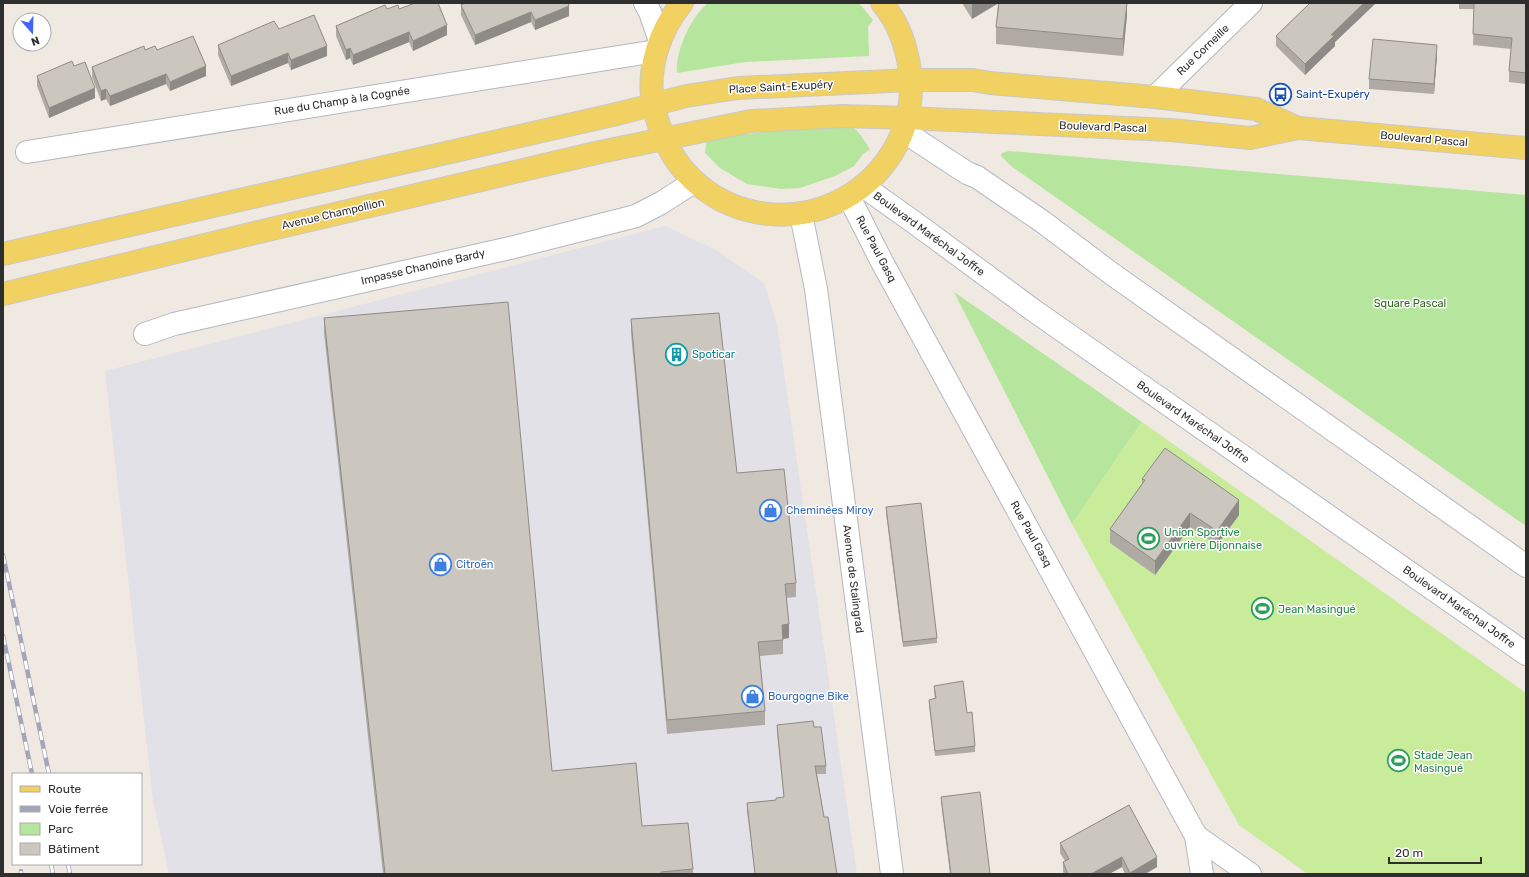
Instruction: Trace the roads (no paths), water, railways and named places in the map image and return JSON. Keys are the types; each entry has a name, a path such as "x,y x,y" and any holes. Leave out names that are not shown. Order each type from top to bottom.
{"main road":[{"path":"682,3 664,31 658,46 652,76 653,105 663,139 679,166 694,182 708,193 750,212 773,215 801,214 827,207 856,192 883,167 897,146 905,125 911,100 911,80 908,55 900,32 882,3"},
{"name":"Boulevard Pascal","path":"911,80 973,80 990,83 1155,97 1256,109 1298,128"},
{"name":"Place Saint-Exupéry","path":"653,105 686,96 738,88 911,80"},
{"path":"3,254 653,105"},
{"path":"663,139 751,121 842,116 905,125"},
{"name":"Boulevard Pascal","path":"905,125 1171,130 1250,138 1298,128 1526,148"},
{"name":"Avenue Champollion","path":"3,294 275,228 663,139"}],"street":[{"path":"645,3 650,12 658,46"},
{"name":"Rue Corneille","path":"1155,97 1251,3"},
{"name":"Rue du Champ à la Cognée","path":"27,152 658,46"},
{"path":"905,125 967,173 977,177 1043,222 1112,274 1526,566"},
{"name":"Impasse Chanoine Bardy","path":"145,334 174,324 510,248 636,216 694,182"},
{"name":"Boulevard Maréchal Joffre","path":"856,192 915,223 1033,310 1526,654"},
{"name":"Rue Paul Gasq","path":"856,192 882,262 1196,836 1202,874"},
{"name":"Avenue de Stalingrad","path":"801,214 816,289 892,874"},
{"path":"1196,836 1250,874"}],"railway":[{"path":"3,555 49,773"},
{"path":"3,636 32,773"},
{"path":"51,865 53,874"},
{"path":"68,865 70,874"}],"place":[{"name":"Saint-Exupéry","path":"1281,94"},
{"name":"Spoticar","path":"677,354"},
{"name":"Cheminées Miroy","path":"771,510"},
{"name":"Union Sportive ouvrière Dijonnaise","path":"1149,538"},
{"name":"Citroën","path":"440,564"},
{"name":"Jean Masingué","path":"1263,609"},
{"name":"Bourgogne Bike","path":"753,696"},
{"name":"Stade Jean Masingué","path":"1398,761"}],"park label":[{"name":"Square Pascal","path":"1410,303"}]}
